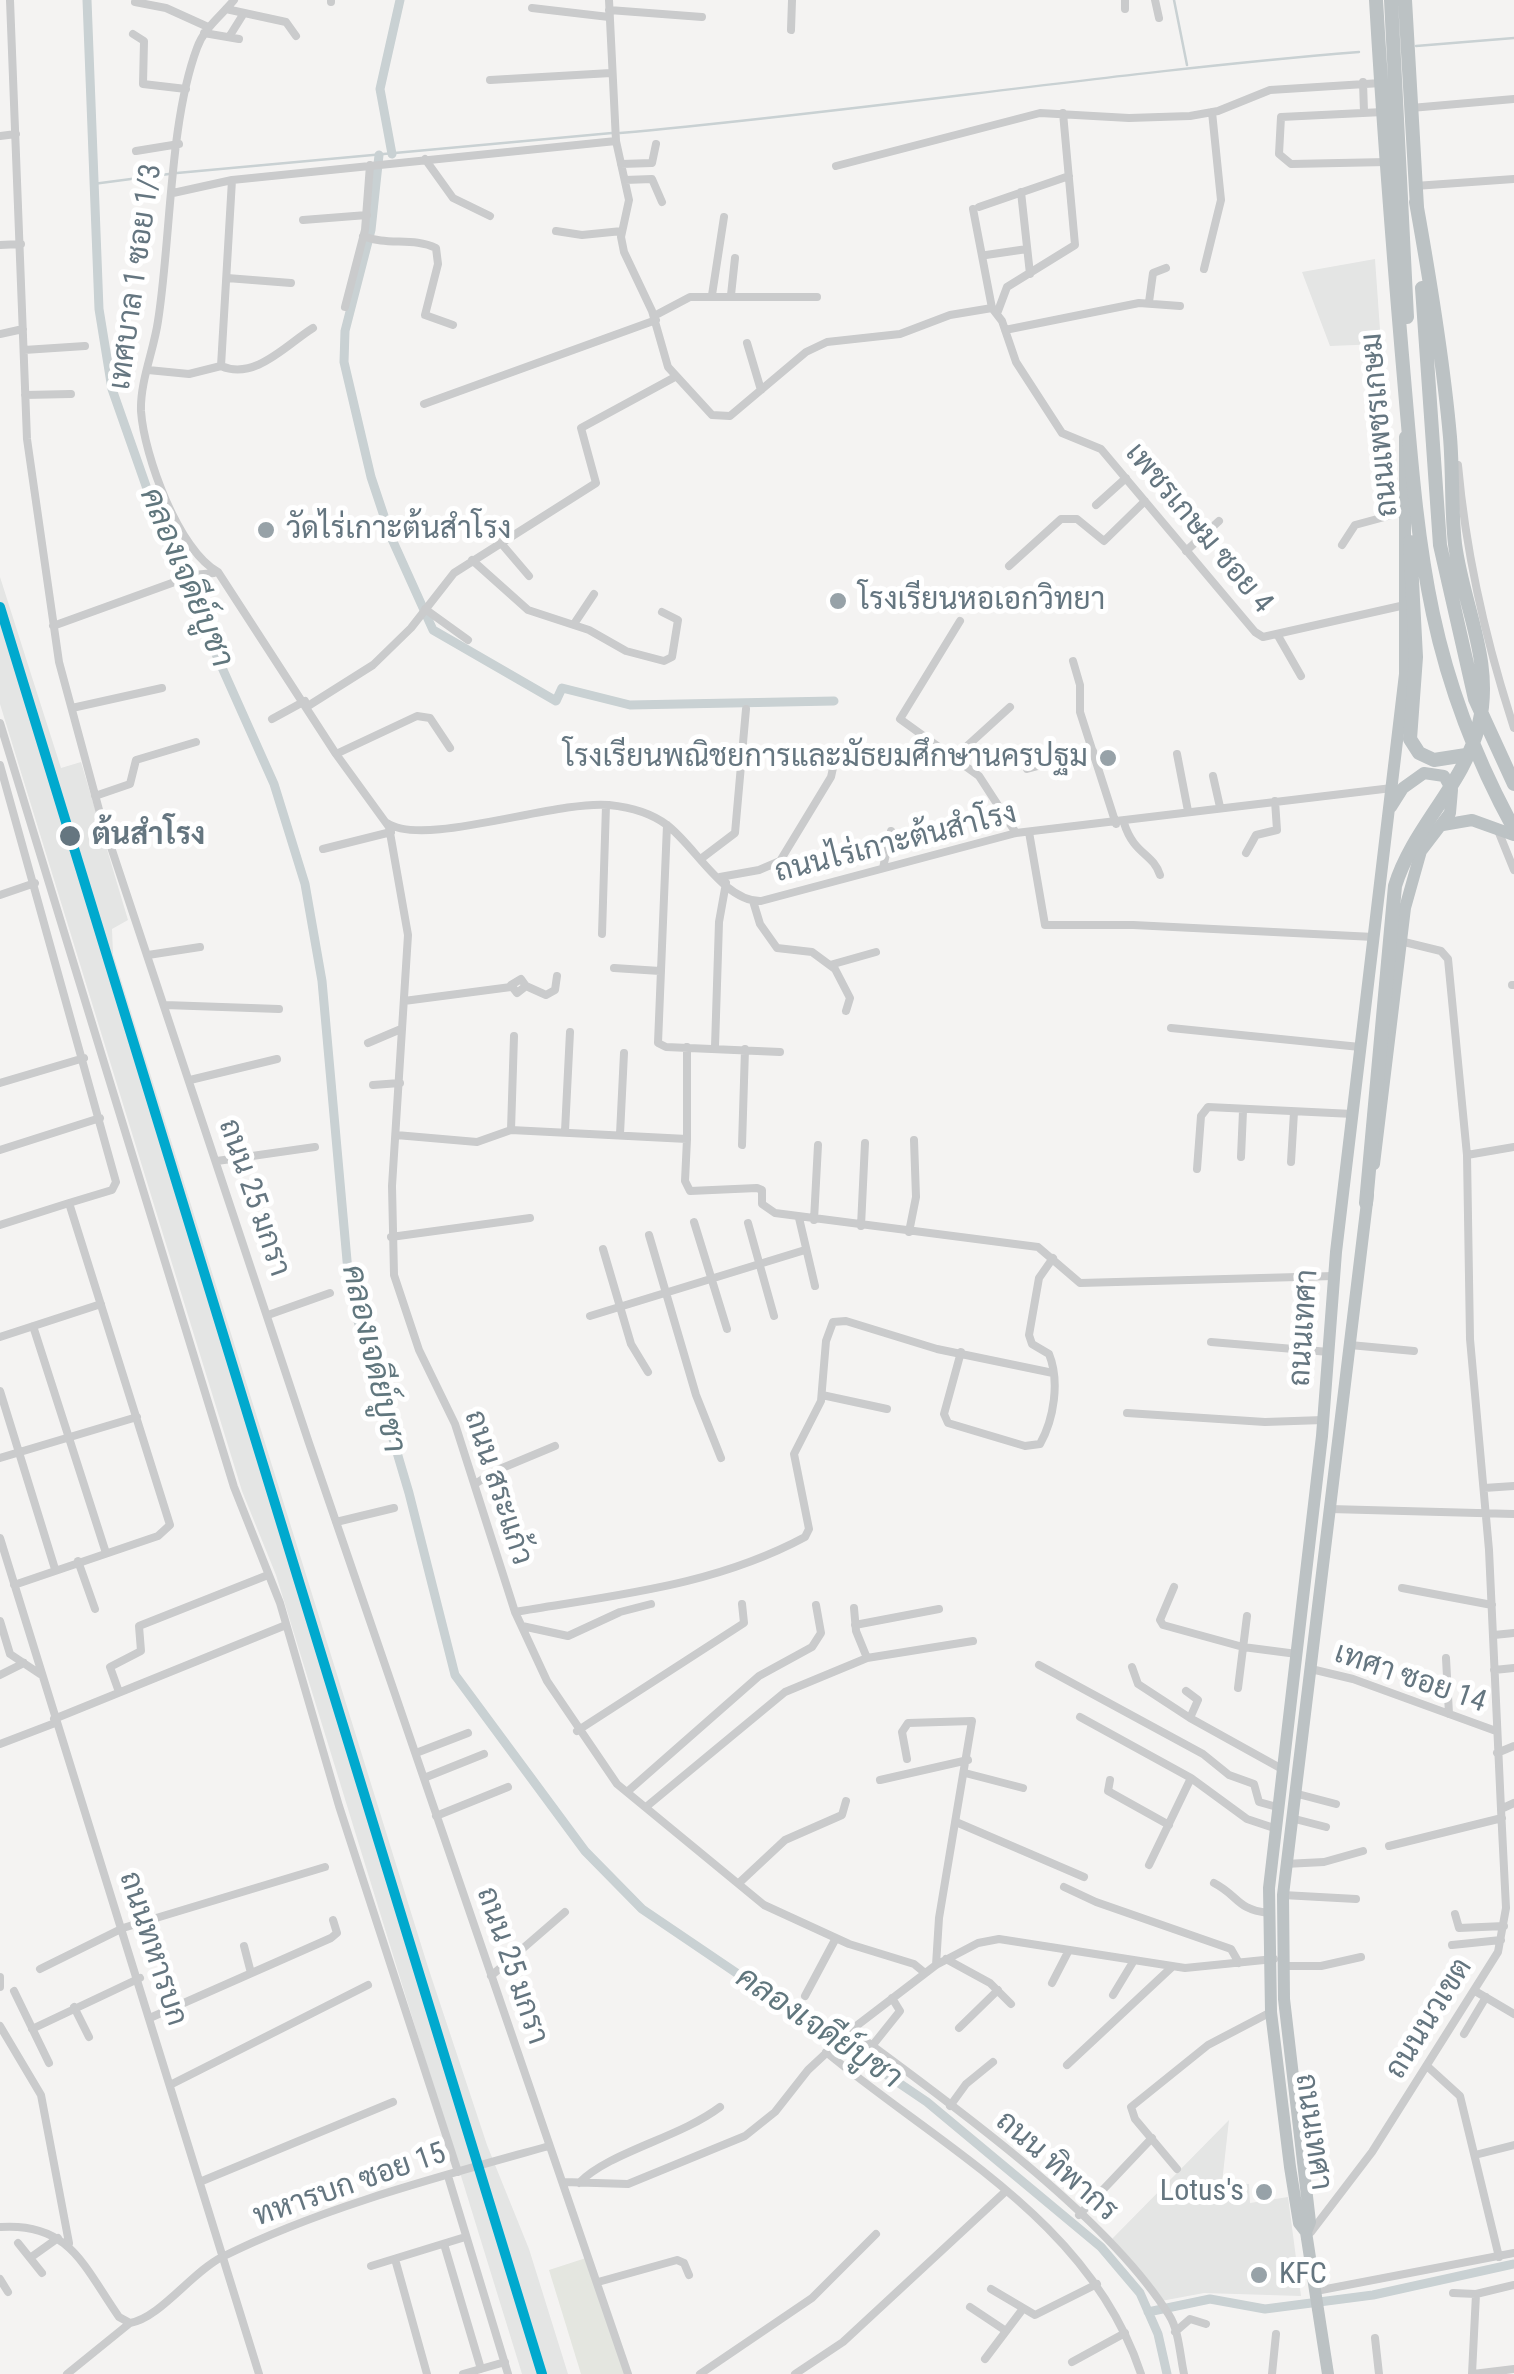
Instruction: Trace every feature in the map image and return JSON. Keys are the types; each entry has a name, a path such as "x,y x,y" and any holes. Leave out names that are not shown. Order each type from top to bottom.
{"highway":[{"name":"ถนนเพชรเกษม","path":"1376,0 1405,388 1427,598 1449,688 1478,762 1514,832"},
{"path":"1390,0 1408,281 1405,388"},
{"name":"ถนนเพชรเกษม","path":"1405,0 1440,545 1474,699 1514,784"},
{"path":"1366,1204 1388,936 1402,862 1466,755 1479,725 1484,684 1453,520 1450,440 1416,202"},
{"path":"1413,481 1410,537 1416,657 1410,727 1415,748 1440,761 1466,755"}],"main road":[{"name":"ถนนเทศา","path":"1388,936 1390,809 1405,674 1403,512 1409,424"},
{"path":"1390,809 1412,780 1434,772 1444,776 1452,790 1450,813 1440,826"},
{"path":"1440,826 1472,820 1514,832"},
{"name":"ถนนเทศา","path":"1328,2374 1307,2234 1310,2222 1278,1961 1268,1913 1274,1828 1322,1436 1334,1276 1361,1048 1388,936 1422,852 1440,826"},
{"name":"ถนนเทศา","path":"1307,2234 1299,2222 1290,2168 1272,2012 1290,1818 1366,1204"},
{"path":"1328,1373 1347,1375"},
{"path":"1322,1436 1339,1436"}],"street":[{"name":"ถนน 25 มกรา","path":"10,0 25,395 53,626 72,708 96,796 336,1522 628,2374"},
{"name":"เทศบาล 1 ซอย 1/3","path":"218,572 201,563 178,522 148,445 141,411 186,89 206,30 234,0"},
{"path":"791,30 792,0"},
{"path":"1155,0 1159,18"},
{"path":"134,2 159,3 206,30 240,39"},
{"path":"532,8 609,9 702,17"},
{"path":"226,9 286,22 296,36"},
{"path":"609,9 616,136 629,207 622,231 632,275 655,318 675,378 717,418 730,416 806,352 826,342 900,334 950,315 995,310 1007,287 1075,245 1063,113"},
{"path":"229,37 244,12"},
{"path":"132,34 144,42 143,84 186,89"},
{"path":"490,80 611,73"},
{"path":"1362,82 1364,112"},
{"path":"836,166 1019,116 1063,113 1156,118 1212,112 1270,90 1381,83"},
{"path":"1410,108 1514,99"},
{"path":"1204,269 1221,200 1212,112"},
{"path":"1383,112 1281,117 1280,154 1291,164 1387,162"},
{"path":"0,136 16,134"},
{"path":"173,189 616,136"},
{"path":"136,151 179,144"},
{"path":"622,164 652,163 656,144"},
{"path":"425,159 452,198 490,216"},
{"path":"346,306 367,238 375,164"},
{"path":"1030,274 1021,192 1070,176"},
{"path":"1416,186 1514,178"},
{"path":"625,180 652,179 662,202"},
{"path":"221,366 232,180"},
{"name":"เพชรเกษม ซอย 4","path":"1021,192 976,208 995,310 1016,362 1062,433 1101,449 1255,632 1264,637 1405,604"},
{"path":"303,220 367,215"},
{"path":"712,295 724,217"},
{"path":"556,231 582,235 622,231"},
{"path":"367,238 421,242 436,248 438,264 425,315 453,325"},
{"path":"0,245 21,244"},
{"path":"986,256 1027,249"},
{"path":"731,295 735,258"},
{"path":"1149,302 1153,273 1166,268"},
{"path":"227,278 291,283"},
{"path":"424,404 655,318 690,297 817,297"},
{"path":"1004,330 1149,302 1180,306"},
{"path":"148,370 189,374 221,366 233,371 253,366 314,328"},
{"path":"0,334 23,330"},
{"path":"747,343 761,390"},
{"path":"24,350 85,346"},
{"path":"272,719 358,677 422,613 454,573 596,483 582,433 584,424 675,378"},
{"path":"25,395 71,394"},
{"path":"1450,440 1458,463 1464,532 1479,603 1514,728"},
{"path":"1096,505 1126,478"},
{"path":"1009,566 1061,519 1077,520 1104,541 1144,501"},
{"path":"1342,545 1355,526 1403,512"},
{"path":"1186,551 1219,521"},
{"path":"500,542 529,576"},
{"path":"472,560 519,605 574,624 626,650 667,660 674,652 678,620 662,612"},
{"path":"53,626 194,575 218,572 389,828"},
{"path":"574,624 594,594"},
{"path":"422,613 468,640"},
{"path":"960,621 900,719 979,776 1016,833"},
{"path":"1277,634 1301,676"},
{"path":"1073,661 1080,685 1080,712 1120,823 1132,846 1156,864 1160,875"},
{"path":"72,708 162,688"},
{"path":"955,758 967,742 1010,706"},
{"path":"702,858 735,833 746,709"},
{"path":"336,754 416,716 430,718 450,748"},
{"path":"0,723 228,1468 286,1625 339,1806 458,2172"},
{"path":"96,796 130,784 136,760 196,742"},
{"path":"1499,754 1514,746"},
{"path":"1027,769 1093,751"},
{"path":"1176,754 1188,811"},
{"path":"714,1047 723,880 780,861 832,777 833,768 826,762"},
{"path":"0,766 4,791 35,884 84,1058 115,1187 0,1225"},
{"path":"1213,776 1220,808"},
{"path":"4,791 20,787"},
{"name":"ถนนไร่เกาะต้นสำโรง","path":"323,849 389,828 416,831 550,808 606,805 643,813 667,825 723,880 753,901 1016,833 1392,788"},
{"path":"1246,853 1256,835 1277,830 1276,801"},
{"path":"602,934 606,805"},
{"path":"667,825 658,1043 780,1052"},
{"name":"ถนน สระแก้ว","path":"389,828 408,919 391,1237 394,1275 419,1350 455,1424 515,1612 577,1731 627,1792 774,1911 836,1938 914,1964 925,1973"},
{"path":"1498,828 1514,870"},
{"path":"883,868 891,831"},
{"path":"1029,832 1045,925 1388,936"},
{"path":"0,895 35,884"},
{"path":"753,901 760,924 777,948 803,948 830,965 850,998 846,1011"},
{"name":"ถนนนวเขต","path":"1307,2234 1372,2152 1475,1991 1501,1940 1510,1866 1501,1814 1492,1605 1470,1338 1467,1155 1448,958 1442,951 1388,936"},
{"path":"148,955 200,948"},
{"path":"830,965 876,952"},
{"path":"614,968 660,971"},
{"path":"404,1001 511,987 518,993 526,986 546,995 555,990 556,976"},
{"path":"165,1005 278,1009"},
{"path":"1170,1028 1361,1048"},
{"path":"368,1043 402,1029"},
{"path":"565,1131 570,1032"},
{"path":"511,1130 514,1036"},
{"path":"686,1047 688,1190 756,1188 762,1190 766,1209 799,1218 1038,1247 1080,1283 1334,1276"},
{"path":"742,1146 745,1048"},
{"path":"620,1134 624,1053"},
{"path":"0,1083 84,1058"},
{"path":"190,1080 277,1059"},
{"path":"374,1085 400,1083"},
{"path":"1197,1169 1202,1111 1208,1107 1353,1114"},
{"path":"1241,1157 1243,1111"},
{"path":"1291,1162 1294,1112"},
{"path":"0,1150 100,1118"},
{"path":"396,1136 476,1142 511,1130 686,1139"},
{"path":"910,1232 916,1197 914,1140"},
{"path":"861,1226 866,1143"},
{"path":"814,1220 818,1144"},
{"path":"1467,1155 1514,1146"},
{"path":"216,1160 315,1147"},
{"path":"14,1585 158,1536 170,1524 69,1203"},
{"path":"391,1237 530,1218"},
{"path":"799,1218 816,1286"},
{"path":"694,1222 727,1329"},
{"path":"748,1223 774,1316"},
{"path":"649,1235 721,1458"},
{"path":"603,1248 635,1355 648,1372"},
{"path":"590,1316 805,1250"},
{"path":"961,1352 945,1420 1025,1446 1036,1446 1046,1432 1054,1404 1053,1373 1050,1354 1029,1338 1039,1278 1053,1258"},
{"path":"268,1314 330,1293"},
{"path":"0,1337 101,1304"},
{"path":"515,1612 648,1593 737,1568 805,1537 809,1529 794,1454 822,1395 828,1331 837,1320 1036,1372 1053,1373"},
{"path":"33,1326 106,1553"},
{"path":"1211,1342 1329,1352"},
{"path":"1350,1345 1414,1351"},
{"path":"0,1391 56,1569"},
{"path":"822,1395 886,1409"},
{"path":"1127,1413 1264,1422 1323,1420"},
{"path":"0,1458 137,1417"},
{"path":"475,1484 495,1471 555,1446"},
{"path":"1484,1488 1514,1486"},
{"path":"336,1522 394,1508"},
{"path":"1330,1509 1514,1514"},
{"name":"ถนนทหารบก","path":"0,1538 40,1674 152,2016 259,2374"},
{"path":"78,1562 94,1609"},
{"path":"119,1692 110,1666 141,1650 139,1626 268,1574"},
{"path":"1174,1587 1160,1620 1163,1625 1243,1647 1297,1654"},
{"path":"1402,1588 1492,1605"},
{"path":"522,1626 568,1636 620,1612 650,1604"},
{"path":"577,1731 744,1622 742,1604"},
{"path":"627,1792 758,1676 812,1647 821,1633 816,1605"},
{"path":"854,1608 855,1625 867,1658"},
{"path":"855,1625 940,1610"},
{"path":"1238,1688 1248,1616"},
{"path":"0,1621 10,1654 40,1674"},
{"path":"0,1744 286,1625"},
{"path":"1494,1636 1514,1633"},
{"path":"646,1807 773,1699 867,1658 973,1641"},
{"path":"1446,1658 1449,1714"},
{"path":"0,1675 24,1664"},
{"path":"1039,1665 1202,1754 1229,1775 1254,1784 1259,1802 1278,1807"},
{"path":"1132,1667 1138,1684 1282,1769"},
{"path":"1494,1670 1514,1668"},
{"name":"เทศา ซอย 14","path":"1310,1669 1353,1679 1496,1732"},
{"path":"1186,1691 1198,1700 1190,1718"},
{"path":"1080,1717 1191,1778 1248,1818 1274,1828"},
{"path":"907,1759 902,1732 908,1723 969,1719 974,1726 936,1965"},
{"path":"416,1753 468,1733"},
{"path":"1497,1752 1514,1746"},
{"path":"424,1778 484,1754"},
{"path":"880,1780 968,1760"},
{"path":"965,1773 1022,1788"},
{"path":"1149,1865 1191,1778"},
{"path":"1110,1780 1108,1791 1169,1825"},
{"path":"436,1816 508,1787"},
{"path":"1294,1792 1336,1804"},
{"path":"739,1883 785,1840 842,1815 846,1801"},
{"path":"1389,1846 1501,1814 1514,1803"},
{"path":"1290,1818 1326,1827"},
{"path":"956,1822 1084,1877"},
{"path":"1285,1864 1324,1862 1363,1852"},
{"path":"40,1969 122,1928 325,1867"},
{"path":"1214,1883 1227,1890 1244,1909 1268,1913"},
{"path":"1064,1886 1096,1902 1231,1949 1239,1963"},
{"path":"1283,1895 1356,1899"},
{"path":"491,1976 565,1912"},
{"path":"1456,1914 1459,1928 1504,1926"},
{"path":"152,2016 335,1936 333,1920"},
{"path":"805,1996 836,1938"},
{"path":"564,2182 628,2184 745,2136 774,2112 848,2032 936,1965 978,1943 999,1940 1172,1968 1278,1961 1320,1966 1362,1957"},
{"path":"1452,1946 1501,1940"},
{"path":"244,1946 251,1973"},
{"path":"1052,1983 1068,1952"},
{"path":"946,1959 998,1990 1011,2004"},
{"path":"1113,1996 1134,1962"},
{"path":"1067,2065 1172,1968"},
{"path":"0,1978 0,1987"},
{"path":"32,2028 140,1978"},
{"path":"172,2084 368,1985"},
{"path":"959,2028 998,1990"},
{"path":"14,1991 49,2064"},
{"path":"1475,1991 1514,2014"},
{"path":"1464,2034 1486,1997"},
{"path":"872,2046 900,2012 892,1998"},
{"path":"74,2007 89,2037"},
{"path":"1177,2169 1135,2119 1131,2107 1208,2045 1272,2012"},
{"path":"0,2026 41,2095 69,2243 119,2316 130,2323"},
{"name":"ถนน ทิพากร","path":"848,2032 950,2106 1079,2215 1169,2315 1184,2374"},
{"path":"0,2052 11,2043"},
{"path":"828,2050 960,2151 1078,2256 1125,2333 1141,2374"},
{"path":"950,2106 966,2084 993,2062"},
{"path":"1427,2066 1460,2096 1498,2257"},
{"path":"202,2181 392,2102"},
{"path":"578,2183 592,2171 688,2130 720,2107"},
{"path":"1079,2215 1152,2138"},
{"path":"1476,2155 1514,2145"},
{"name":"ทหารบก ซอย 15","path":"67,2374 130,2323 147,2318 198,2270 225,2256 361,2203 549,2146"},
{"path":"448,2176 508,2374"},
{"path":"795,2374 843,2342 1006,2191"},
{"path":"0,2227 41,2230 69,2243"},
{"path":"700,2374 812,2298 876,2234"},
{"path":"30,2258 58,2238"},
{"path":"371,2266 462,2238"},
{"path":"18,2243 42,2273"},
{"path":"444,2244 481,2369"},
{"path":"1317,2295 1514,2254"},
{"path":"395,2259 428,2374"},
{"path":"598,2282 677,2260 684,2263 690,2275"},
{"path":"0,2279 8,2292"},
{"path":"990,2290 1022,2310 1044,2315 1097,2284"},
{"path":"1453,2294 1476,2294 1514,2285"},
{"path":"1476,2294 1472,2374 1514,2370"},
{"path":"970,2307 1006,2331"},
{"path":"985,2358 1022,2310"},
{"path":"1175,2332 1190,2320 1206,2324"},
{"path":"1072,2362 1125,2333"},
{"path":"1272,2374 1276,2334"},
{"path":"1376,2338 1379,2374"},
{"path":"463,2374 505,2362"}],"shaded area":[{"path":"1375,259 1381,344 1330,346 1302,272"},
{"path":"0,577 61,768 81,762 128,920 112,929 113,954 428,1967 487,2145 529,2249 568,2374 522,2374 276,1575 242,1491 0,704"},
{"path":"1229,2120 1222,2183 1249,2184 1250,2203 1288,2197 1301,2296 1204,2293 1161,2301 1110,2241"},
{"path":"589,2257 627,2374 581,2374 549,2270"}],"waterway":[{"name":"คลองเจดีย์บูชา","path":"87,0 99,309 112,389 165,540 274,784 305,884 322,981 350,1294 409,1493 455,1675 585,1851 642,1909 927,2102 1101,2247 1140,2293 1158,2334 1167,2374"},
{"path":"392,154 380,89 400,0"},
{"path":"1174,0 1187,65"},
{"path":"1416,46 1514,38"},
{"path":"620,133 1359,52"},
{"path":"177,173 612,133"},
{"path":"379,155 371,230 345,331 344,362 371,477 391,537 433,630 556,701 562,688 630,705 834,701"},
{"path":"93,184 169,174"},
{"path":"1148,2312 1210,2299 1265,2309 1373,2295 1514,2264"}],"transit line":[{"path":"0,607 542,2374"}],"place":[{"name":"วัดไร่เกาะต้นสำโรง","path":"266,530"},
{"name":"โรงเรียนหอเอกวิทยา","path":"838,601"},
{"name":"โรงเรียนพณิชยการและมัธยมศึกษานครปฐม","path":"1108,758"},
{"name":"ต้นสำโรง","path":"70,836"},
{"name":"Lotus's","path":"1264,2192"},
{"name":"KFC","path":"1259,2275"}]}
